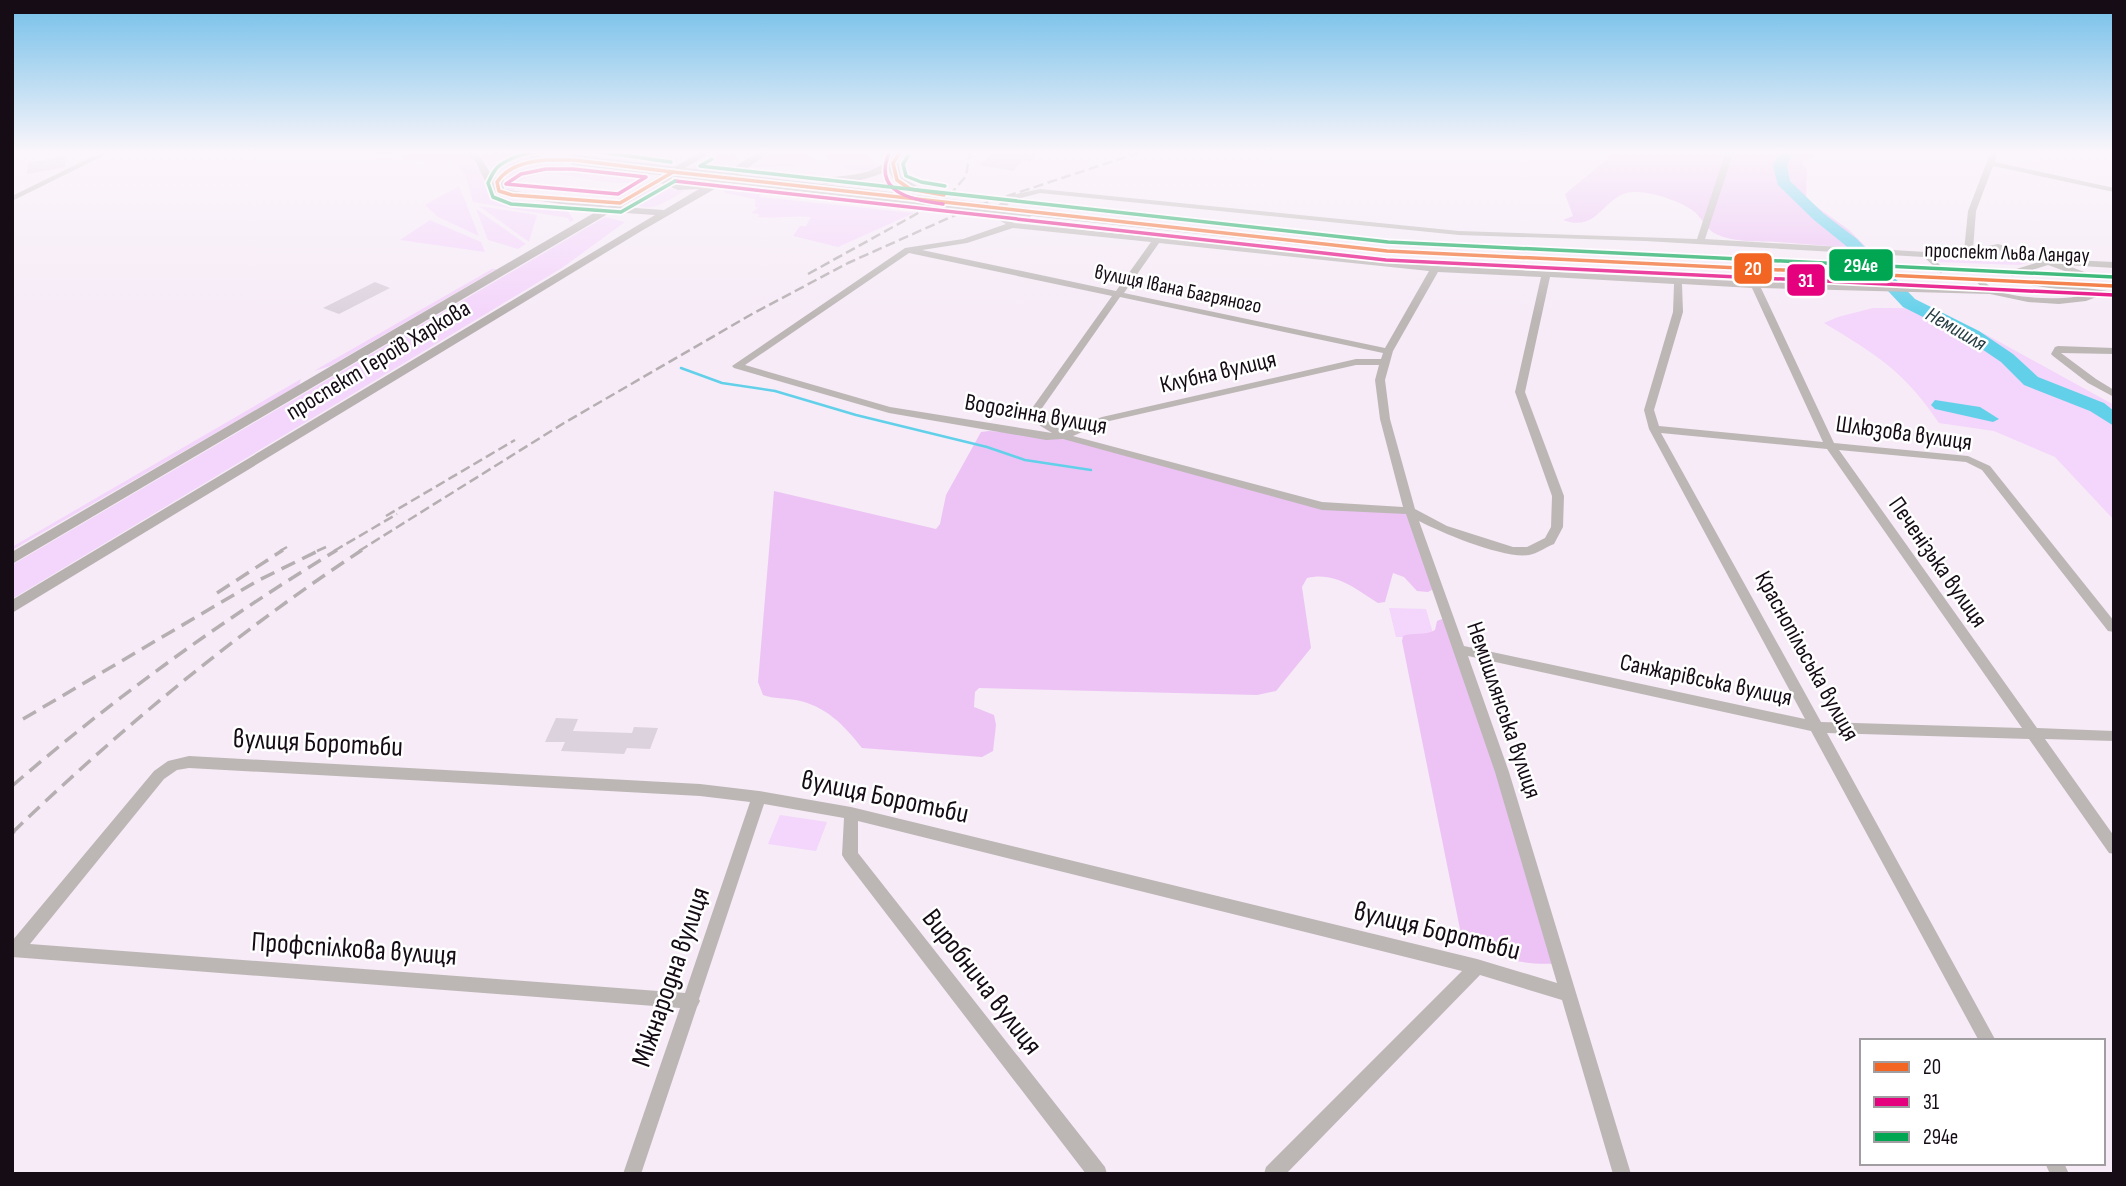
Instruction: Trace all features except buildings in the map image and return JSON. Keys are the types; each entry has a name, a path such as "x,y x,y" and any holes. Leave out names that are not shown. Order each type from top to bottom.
{"main road":[{"path":"562,237 577,224 579,215 573,206"},
{"path":"608,206 614,207"},
{"path":"608,206 657,212 676,206"},
{"path":"574,267 665,206"},
{"name":"проспект Героїв Харкова","path":"12,607 676,206"},
{"name":"проспект Льва Ландау","path":"985,206 1387,251 1904,272"},
{"name":"проспект Льва Ландау","path":"1051,206 1387,243 1945,274 2114,276"},
{"name":"проспект Героїв Харкова","path":"12,559 614,207"},
{"path":"574,267 587,254 626,227 631,211"},
{"name":"проспект Льва Ландау","path":"1945,274 1978,279 2114,286"}],"street":[{"path":"1000,206 997,214 1012,225"},
{"path":"1193,206 1459,233 1700,241 1926,255 1998,247 2084,275"},
{"path":"1700,241 1712,206"},
{"path":"1968,252 1974,206"},
{"path":"908,250 964,241 1012,225 1435,269 1678,282 1990,291 2018,298 2065,300 2089,298 2096,294"},
{"path":"961,261 982,235"},
{"path":"1063,436 1043,423 1035,411 1156,241"},
{"name":"вулиця Івана Багряного","path":"908,250 1118,294 1386,356"},
{"name":"Водогінна вулиця","path":"908,250 737,366 889,410 1046,437 1063,436 1322,506 1410,511"},
{"path":"1926,255 1945,274"},
{"path":"2012,273 2048,262 2114,265"},
{"name":"Немишлянська вулиця","path":"1435,269 1386,356 1380,380 1385,419 1410,511 1502,772 1622,1174"},
{"path":"1410,511 1443,530 1513,551 1529,551 1550,541 1557,527 1558,496 1520,392 1546,275"},
{"path":"1978,279 1990,291"},
{"name":"Краснопільська вулиця","path":"1678,282 1678,312 1649,410 1654,429 1987,1039"},
{"path":"2027,282 2114,295"},
{"name":"Печенізька вулиця","path":"1755,285 1829,443 2114,848"},
{"path":"2114,351 2058,349 2058,356 2114,394"},
{"name":"Клубна вулиця","path":"1063,436 1116,417 1386,356"},
{"name":"Шлюзова вулиця","path":"1654,429 1829,443 1968,459 1986,468 2112,628"},
{"name":"Санжарівська вулиця","path":"1460,650 1819,727 2114,736"},
{"name":"вулиця Боротьби","path":"14,950 159,775 173,765 189,762 700,790 759,797 851,813 1477,967 1569,993"},
{"name":"Міжнародна вулиця","path":"632,1174 759,797"},
{"name":"Виробнича вулиця","path":"851,813 850,855 1098,1174"},
{"name":"Профспілкова вулиця","path":"14,950 692,1001"},
{"path":"1273,1174 1477,967"}],"shaded area":[{"path":"426,206 467,206 479,236 438,217"},
{"path":"479,206 537,215 529,242"},
{"path":"499,206 561,207 567,210 574,220 570,222 568,218"},
{"path":"850,206 914,213 838,247 793,236 800,226 806,226 811,217 758,217 759,214 751,213 758,208 755,207"},
{"path":"1569,206 1606,206 1586,221 1576,223 1563,220 1573,216"},
{"path":"1686,206 1816,206 1849,230 1868,249 1729,238 1711,231 1696,213"},
{"path":"476,209 526,244 518,249 488,240"},
{"path":"605,217 625,222 562,268 12,599 12,565"},
{"path":"430,220 481,242 485,252 400,240"},
{"path":"1996,250 2018,254 2027,260 2026,263 1937,262 1934,258 1967,257"},
{"path":"492,269 497,269 330,366 314,371"},
{"path":"1873,308 1928,308 1985,334 2114,405 2114,520 2055,457 1994,431 1939,423 1901,377 1824,323"},
{"path":"301,379 299,385 12,550 12,547"},
{"path":"981,432 1063,436 1322,506 1410,511 1437,587 1428,592 1417,591 1404,577 1393,573 1385,602 1378,603 1336,579 1317,576 1307,578 1302,587 1311,648 1276,691 1257,695 979,688 975,692 974,707 994,715 996,725 993,751 982,757 862,748 841,724 816,707 796,700 763,695 758,682 774,491 936,529 940,524 946,495"},
{"path":"1389,608 1426,609 1434,637 1396,637"},
{"path":"1437,621 1450,621 1560,963 1522,962 1463,944 1402,641 1403,636 1435,630"},
{"path":"780,815 827,822 816,851 768,844"}],"water":[{"path":"1935,400 1980,407 1999,419 1993,422 1935,409 1931,405"}],"waterway":[{"name":"Немишля","path":"1808,206 1851,242 1909,303 1973,335 2007,358 2031,381 2097,407 2114,420"},
{"path":"681,368 722,383 775,391 856,415 987,447 1025,460 1091,470"}],"railway":[{"path":"808,274 930,206"},
{"path":"359,551 564,423 752,314 848,263 976,206"},
{"path":"386,516 515,440"},
{"path":"334,551 397,514"},
{"path":"280,551 287,547"},
{"path":"317,551 326,547"},
{"path":"217,593 283,550"},
{"path":"23,719 259,580 320,550"},
{"path":"12,786 170,661 337,550"},
{"path":"14,831 12,833 95,756 181,683 269,614 362,550"}],"transit line":[{"name":"294е","path":"543,206 621,212 631,206"},
{"name":"31","path":"894,206 1386,260 2114,295"},
{"name":"20","path":"972,206 1387,251 2114,286"},
{"name":"294е","path":"1051,206 1388,242 2114,277"}]}
